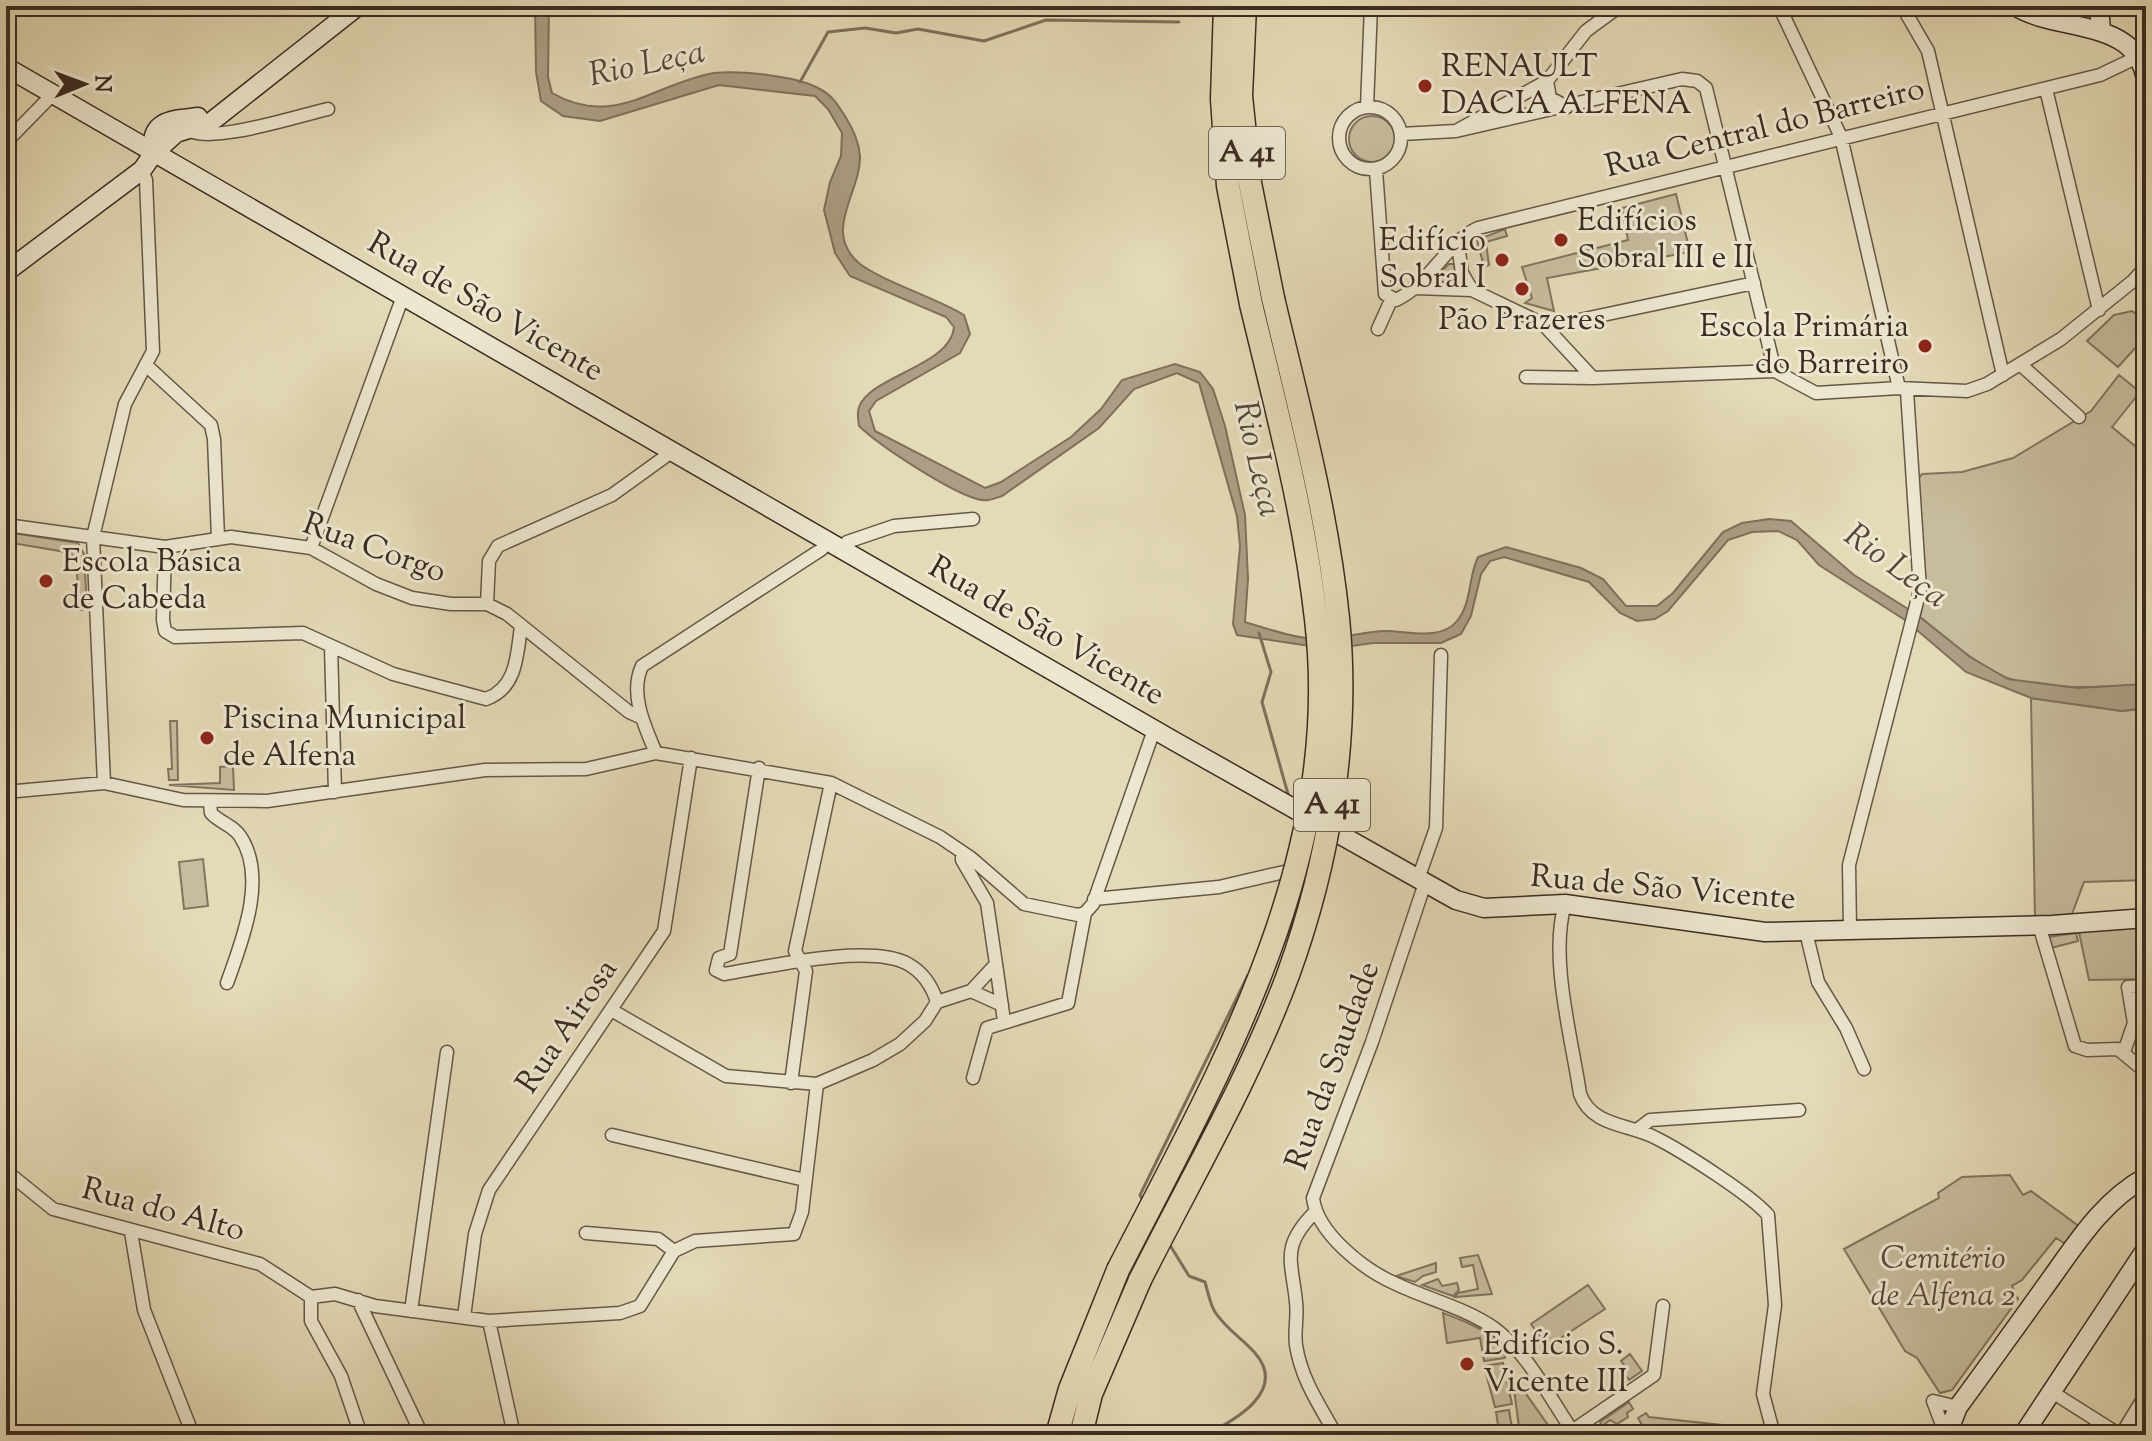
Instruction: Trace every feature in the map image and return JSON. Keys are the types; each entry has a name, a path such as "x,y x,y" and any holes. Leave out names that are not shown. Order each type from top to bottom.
{"highway":[{"name":"A 41","path":"1057,1435 1070,1389 1118,1270 1220,1071 1266,968 1296,875 1313,784 1319,702 1317,621 1300,513 1251,304 1228,186 1222,99 1225,6"},
{"name":"A 41","path":"1081,1435 1091,1394 1140,1280 1239,1083 1287,976 1316,881 1335,789 1341,705 1338,619 1322,509 1250,183 1241,96 1245,6"}],"main road":[{"path":"6,272 142,170 154,153 176,133 211,122 358,6"},
{"path":"2015,6 2042,17 2101,31 2143,54 2146,81"},
{"path":"2099,6 2101,31"},
{"name":"Rua de São Vicente","path":"6,67 1154,730 1456,900 1484,908 1565,904 1740,930 1806,932 2039,925 2146,918"},
{"path":"154,153 152,138 162,125 220,112"},
{"path":"1947,1435 1958,1407 2105,1207 2123,1189 2146,1177"},
{"path":"2023,1435 2146,1249"}],"street":[{"path":"1367,107 1371,6"},
{"path":"1456,131 1547,81 1586,31 1620,6"},
{"path":"1779,6 1841,137 1903,390 1920,590 1849,865 1850,930"},
{"path":"1902,6 1928,51 2003,375"},
{"name":"Rua Central do Barreiro","path":"1416,288 1468,233 1506,219 2046,89 2100,75 2143,54"},
{"path":"1401,134 1456,131 1682,79 1697,81 1706,88 1775,371"},
{"path":"1547,81 1550,98 1567,107"},
{"path":"2046,89 2099,310"},
{"path":"6,142 53,94"},
{"path":"1367,107 1377,107 1393,117 1401,134 1394,159 1376,170 1357,167 1339,146 1343,122 1357,110 1367,107"},
{"path":"187,129 192,134 215,135 328,109"},
{"path":"2144,114 2146,196"},
{"path":"104,783 93,537 125,404 138,375 148,367 153,351 146,180 142,170"},
{"path":"1376,170 1385,294 1391,300"},
{"path":"1458,245 1463,278 1472,290"},
{"path":"1526,377 1593,378 1775,371 1816,393 1967,391 2021,365 2099,310 2142,271 2146,255"},
{"path":"1543,324 1570,322 1754,283"},
{"path":"1378,329 1391,300 1416,288 1472,290 1543,324 1593,378"},
{"path":"311,548 403,296"},
{"path":"2021,365 2079,417"},
{"path":"148,367 211,425 218,538"},
{"path":"640,717 521,626 487,604 489,561 498,546 612,495 673,451"},
{"path":"843,549 847,542 894,526 973,519"},
{"name":"Rua Corgo","path":"6,525 165,547 231,537 311,548 376,584 412,598 451,604 487,604"},
{"path":"656,753 640,717 638,675 642,666 822,549 826,539"},
{"path":"165,547 165,631 175,637 303,633 393,674 486,699 501,694 510,683 521,626"},
{"path":"331,646 335,792"},
{"name":"Rua da Saudade","path":"1441,655 1436,828 1372,1042 1313,1198 1315,1212 1333,1236 1384,1278 1466,1312 1505,1337 1574,1433"},
{"path":"973,1078 987,1028 1057,1009 1068,1003 1085,913 1094,899 1154,730"},
{"path":"6,792 104,783 210,803 335,792 485,770 586,769 656,753 759,768 831,783 940,837 1024,904 1069,915 1085,913"},
{"name":"Rua Airosa","path":"464,1317 475,1234 489,1190 613,1011 664,931 691,758"},
{"path":"759,768 730,954 719,958 716,970 724,974 832,956 898,960 925,977 937,1002"},
{"path":"791,1083 806,971 795,951 831,783"},
{"path":"210,803 211,813 238,833 250,853 248,909 227,983"},
{"path":"962,853 962,860 987,903 1004,1021"},
{"path":"1094,899 1219,887 1284,872"},
{"path":"1565,904 1560,928 1561,958 1580,1094 1587,1108 1604,1121 1637,1130 1661,1141 1768,1215 1775,1305 1763,1394 1774,1435"},
{"path":"2039,925 2075,1046 2087,1050 2118,1049 2146,1072"},
{"path":"1806,932 1818,982 1846,1028 1864,1069"},
{"path":"613,1011 726,1076 817,1084 873,1060 900,1044 925,1021 937,1002 971,991 996,964"},
{"path":"2124,1052 2134,1023 2128,987 2146,986"},
{"path":"971,991 1002,1005"},
{"path":"411,1311 447,1052"},
{"path":"361,1435 341,1376 311,1321 311,1297 335,1294 411,1311 489,1321 631,1311 640,1306 674,1251 695,1241 794,1234 799,1228 817,1084"},
{"path":"1637,1130 1650,1120 1799,1110"},
{"path":"612,1135 805,1180"},
{"name":"Rua do Alto","path":"6,1171 53,1209 260,1264 311,1297"},
{"path":"1315,1212 1299,1230 1288,1263 1297,1303 1295,1342 1307,1384 1336,1435"},
{"path":"131,1232 144,1310 193,1435"},
{"path":"586,1233 658,1239 674,1251"},
{"path":"358,1300 422,1435"},
{"path":"1574,1433 1654,1375 1663,1306"},
{"path":"489,1321 514,1435"},
{"path":"2052,1392 2120,1435 2146,1394"}],"green space":[{"path":"1372,116 1389,122 1395,139 1389,156 1372,162 1355,156 1349,139 1355,122"},
{"path":"1676,194 1690,252 1547,278 1554,311 1525,303 1532,298 1522,267 1628,240 1622,208"},
{"path":"1505,229 1507,236 1486,242 1489,265 1484,267 1477,240"},
{"path":"1449,264 1454,264 1458,281 1436,282 1434,278"},
{"path":"2132,311 2146,322 2146,336 2118,367 2087,341 2114,315"},
{"path":"2119,375 2140,392 2112,427 2146,455 2146,684 2054,686 2005,677 1971,657 1920,617 1925,593 1917,480 1922,474 1962,472 2013,458 2091,411"},
{"path":"6,532 78,543 84,554 87,609 80,610 76,563 71,553 6,542"},
{"path":"2031,698 2122,711 2146,708 2146,880 2084,882 2072,914 2035,918"},
{"path":"170,721 177,721 178,780 169,780 168,769 172,769"},
{"path":"233,766 234,790 169,785 220,783 220,767"},
{"path":"203,859 208,906 184,909 179,862"},
{"path":"2146,924 2146,979 2089,980 2079,932"},
{"path":"2076,933 2078,941 2051,948 2049,937"},
{"name":"Cemitério de Alfena 2","path":"2010,1175 2023,1195 2031,1191 2080,1227 2067,1245 2056,1238 2022,1280 2012,1286 2018,1299 1952,1390 1940,1393 1917,1358 1905,1351 1844,1249 1939,1198 1938,1193 1962,1177"},
{"path":"1478,1255 1492,1294 1455,1297 1458,1293 1478,1289 1473,1265 1462,1267 1460,1258"},
{"path":"1436,1263 1436,1272 1415,1282 1396,1276"},
{"path":"1438,1279 1442,1286 1457,1283 1459,1290 1453,1296 1422,1285"},
{"path":"1588,1285 1605,1309 1547,1347 1531,1324"},
{"path":"1443,1313 1490,1336 1503,1350 1505,1358 1484,1361 1480,1338 1447,1343"},
{"path":"1630,1354 1642,1371 1629,1380 1620,1368 1624,1365 1621,1361"},
{"path":"1503,1363 1512,1404 1495,1407 1484,1366"},
{"path":"1513,1381 1517,1381 1555,1435 1520,1435"},
{"path":"1629,1402 1633,1409 1627,1413 1628,1417 1617,1424 1610,1420 1602,1426 1600,1422"},
{"path":"1509,1410 1512,1428 1516,1428 1517,1435 1499,1431 1496,1412"},
{"path":"1646,1413 1649,1417 1722,1425 1728,1435 1648,1435 1638,1418"}],"shaded area":[{"path":"535,6 549,6 548,77 552,93 575,103 615,105 693,78 737,72 806,83 821,90 836,103 853,130 860,156 843,226 849,252 870,270 964,315 970,334 960,353 876,401 869,411 875,431 985,488 1001,482 1071,437 1101,409 1122,380 1175,364 1200,372 1213,389 1225,426 1245,515 1248,579 1245,622 1290,635 1318,639 1377,631 1424,634 1442,631 1462,614 1478,557 1506,547 1581,568 1603,579 1626,606 1657,606 1673,593 1723,532 1742,523 1769,519 1791,521 1854,575 1916,614 1970,657 2008,679 2077,688 2146,684 2146,708 2122,711 2031,698 1966,672 1905,620 1819,565 1797,540 1778,531 1752,532 1728,540 1668,611 1655,619 1637,621 1620,613 1589,582 1504,557 1490,561 1481,574 1471,616 1461,634 1441,643 1373,643 1330,649 1237,635 1233,624 1240,546 1237,516 1199,383 1177,373 1134,389 1099,428 1002,496 977,499 933,478 859,426 858,411 866,396 878,387 939,352 950,340 954,327 946,317 850,276 835,253 824,210 830,182 841,156 842,133 828,109 815,96 719,85 600,121 563,116 541,101 536,72"}],"waterway":[{"path":"800,82 828,32 865,28 896,33 918,29 984,41 1046,20 1179,22"},
{"path":"1259,633 1271,672 1262,702 1288,794"},
{"path":"1143,1201 1140,1195 1248,975"},
{"path":"1168,1242 1189,1276 1205,1282 1219,1318 1255,1353 1264,1367 1262,1392 1254,1403 1206,1435"}],"place":[{"name":"RENAULT DACIA ALFENA","path":"1425,86"},
{"name":"Edifícios Sobral III e II","path":"1561,240"},
{"name":"Edifício Sobral I","path":"1502,260"},
{"name":"Pão Prazeres","path":"1522,289"},
{"name":"Escola Primária do Barreiro","path":"1925,346"},
{"name":"Escola Básica de Cabeda","path":"46,581"},
{"name":"Piscina Municipal de Alfena","path":"207,738"},
{"name":"Edifício S. Vicente III","path":"1467,1364"}],"water label":[{"name":"Rio Leça","path":"647,65"},
{"name":"Rio Leça","path":"1256,459"},
{"name":"Rio Leça","path":"1895,567"}]}
